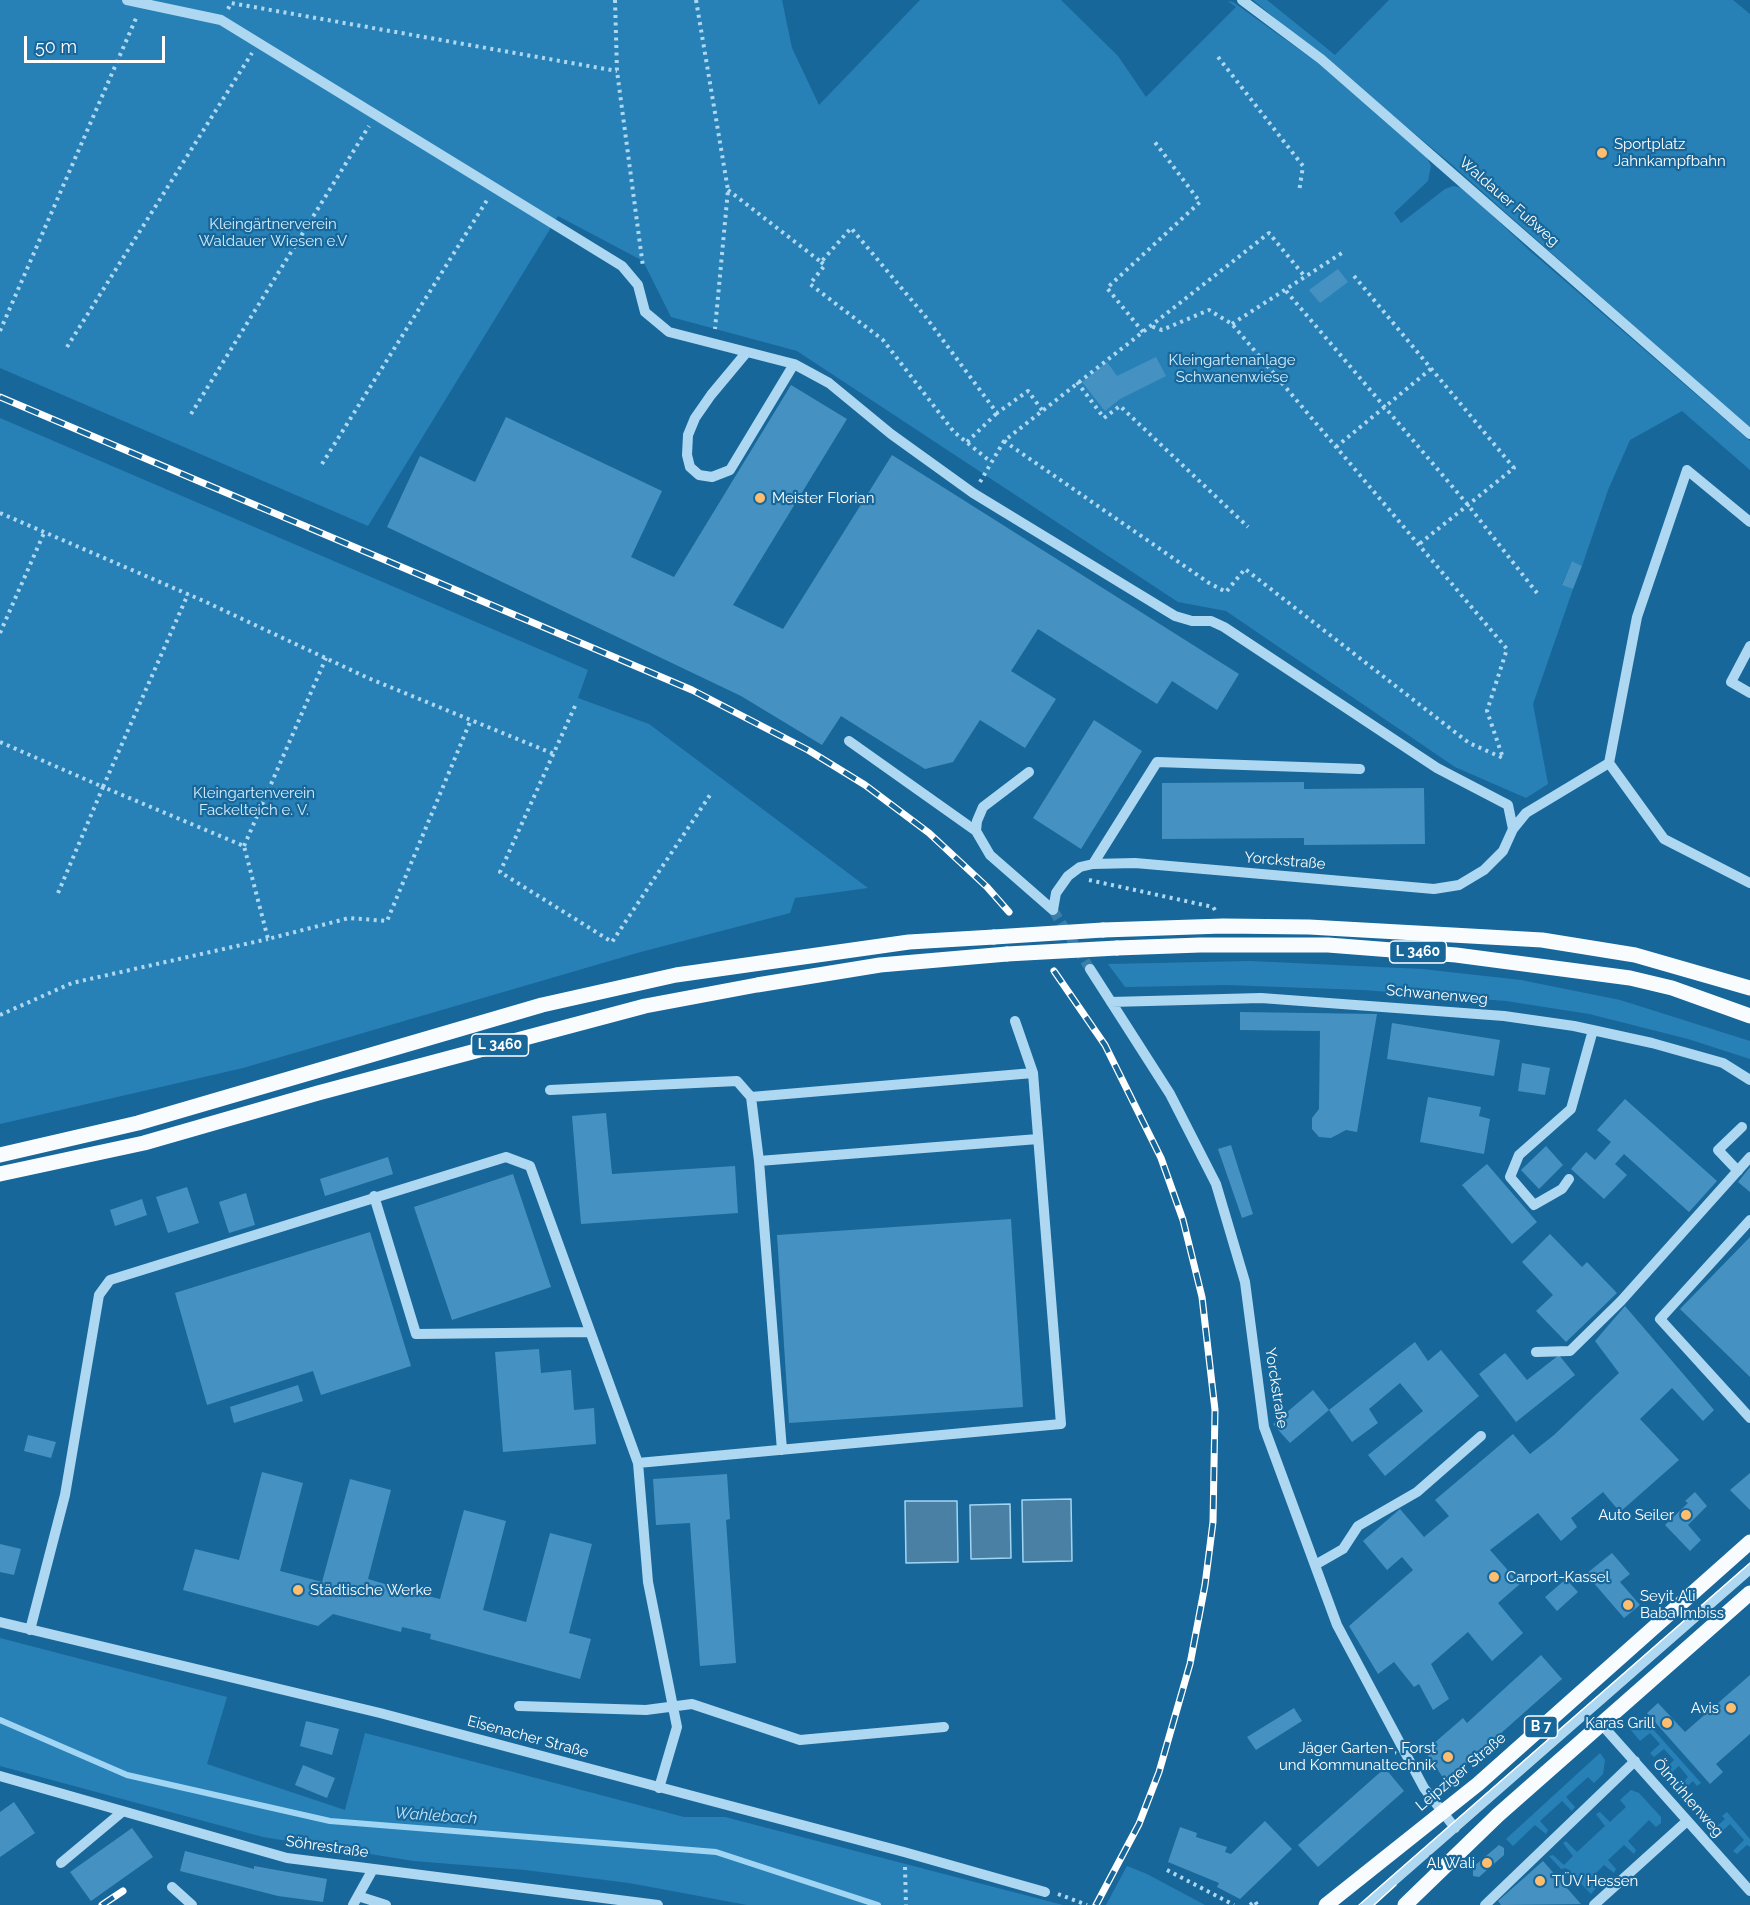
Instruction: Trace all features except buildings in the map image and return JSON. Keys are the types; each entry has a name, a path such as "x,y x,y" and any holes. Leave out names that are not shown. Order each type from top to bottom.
{"main road":[{"name":"L 3460","path":"0,1155 138,1123 542,1005 676,975 909,942 1103,930 1223,926 1309,927 1542,940 1635,956 1750,988"},
{"name":"L 3460","path":"0,1174 144,1143 318,1093 645,1006 880,965 1007,954 1117,948 1200,945 1328,945 1456,955 1630,978 1672,988 1750,1016"},
{"name":"Leipziger Straße","path":"1326,1905 1478,1784 1750,1542"},
{"name":"B 7","path":"1405,1905 1498,1815 1750,1593"}],"street":[{"path":"127,0 221,20 259,43 622,266 638,285 645,312 669,332 794,364 829,383 891,435 973,493 1174,616 1192,621 1211,621 1224,627 1437,768 1508,805 1513,829"},
{"name":"Waldauer Fußweg","path":"1242,0 1321,59 1750,434"},
{"path":"747,353 711,394 695,418 688,435 690,467 699,475 712,477 730,470 794,364"},
{"path":"1750,522 1687,470 1637,617 1609,763 1664,839 1750,882"},
{"path":"1750,646 1731,682 1750,693"},
{"path":"849,741 976,831 990,855 1053,910 1056,893 1068,876"},
{"path":"1094,864 1156,762 1360,768"},
{"name":"Yorckstraße","path":"1068,876 1080,867 1094,864 1135,863 1434,889 1460,885 1484,870 1503,851 1513,829 1526,813 1609,763"},
{"path":"976,831 977,821 983,807 1029,772"},
{"name":"Yorckstraße","path":"1090,969 1170,1094 1216,1184 1245,1282 1264,1427 1337,1625 1424,1788 1455,1828"},
{"name":"Schwanenweg","path":"1111,1002 1261,998 1504,1016 1593,1030 1652,1043 1723,1063 1750,1080"},
{"path":"639,1463 1061,1424 1033,1073 1015,1021"},
{"path":"1569,1179 1562,1189 1534,1205 1510,1177 1519,1155 1571,1109 1593,1030"},
{"path":"751,1097 1033,1073"},
{"path":"550,1090 737,1081 751,1097 759,1161 782,1450"},
{"path":"1738,1171 1718,1150 1742,1127"},
{"path":"759,1161 1038,1139"},
{"path":"30,1630 65,1495 99,1295 110,1280 374,1196 506,1157 530,1166 639,1463 648,1582 676,1727 659,1788"},
{"path":"1536,1352 1570,1351 1621,1301 1750,1157"},
{"path":"374,1196 416,1334 590,1332"},
{"path":"1750,1220 1660,1319 1750,1418"},
{"path":"1315,1565 1343,1549 1358,1526 1417,1492 1481,1436"},
{"path":"1366,1905 1750,1569"},
{"name":"Eisenacher Straße","path":"0,1622 380,1713 904,1852 1045,1892"},
{"path":"519,1706 646,1710 692,1704 800,1740 944,1727"},
{"name":"Ölmühlenweg","path":"1602,1725 1750,1892"},
{"path":"1485,1905 1635,1761"},
{"name":"Söhrestraße","path":"0,1776 287,1858 658,1905"},
{"path":"61,1863 122,1812"},
{"path":"1594,1905 1687,1821"},
{"path":"373,1869 355,1900 386,1905"},
{"path":"172,1887 192,1905"}],"path":[{"path":"615,0 617,71 643,270 638,285"},
{"path":"696,0 728,190 714,344"},
{"path":"0,332 142,3"},
{"path":"221,20 231,3 617,71"},
{"path":"67,347 259,43"},
{"path":"1218,57 1303,166 1299,192"},
{"path":"191,414 376,115"},
{"path":"1143,332 1107,288 1200,202 1154,141"},
{"path":"322,464 495,188"},
{"path":"728,190 825,265 810,284 883,339 954,432 992,462"},
{"path":"820,262 851,228 925,316 998,413"},
{"path":"973,493 1004,441 1269,233 1305,279"},
{"path":"1232,324 1305,279 1345,251"},
{"path":"1354,276 1514,468 1418,545"},
{"path":"1286,291 1468,505 1537,593"},
{"path":"1004,441 1209,583 1226,592 1245,568 1469,743 1503,758 1487,711 1506,649 1232,324 1209,310 1162,330 1151,326"},
{"path":"1336,447 1432,369"},
{"path":"1077,382 1104,418 1120,406 1248,527"},
{"path":"967,442 998,413 1028,391 1042,410"},
{"path":"0,513 188,594 470,722 554,754"},
{"path":"0,633 44,533"},
{"path":"58,893 188,594"},
{"path":"268,939 244,846 326,658"},
{"path":"575,706 500,872 612,942 712,792"},
{"path":"0,1015 72,983 268,939 349,918 387,921 470,722"},
{"path":"0,742 244,846"},
{"path":"1068,876 1213,907 1217,914"},
{"path":"1167,1870 1234,1905"},
{"path":"906,1875 906,1905"},
{"path":"1045,1892 1087,1905"},
{"path":"1250,1905 1254,1902 1257,1905"}],"green space":[{"path":"0,0 782,0 792,48 819,105 920,0 1061,0 1118,56 1146,97 1236,7 1228,1 1233,2 1318,63 1427,158 1431,166 1428,181 1394,213 1401,223 1445,189 1453,186 1463,188 1529,250 1750,441 1750,470 1682,411 1630,440 1608,490 1582,566 1572,561 1562,584 1573,589 1533,704 1548,784 1526,798 1455,767 1226,611 1178,602 797,351 671,317 643,261 558,216 368,526 0,368"},
{"name":"Sportplatz Jahnkampfbahn","path":"1253,0 1267,0 1335,55 1389,0 1733,0 1750,14 1750,429 1450,163"},
{"name":"Kleingartenverein Fackelteich e. V.","path":"0,418 588,670 578,698 649,724 868,888 795,898 790,913 637,953 243,1068 0,1124"},
{"path":"1250,961 1422,969 1521,980 1620,1000 1750,1041 1750,1059 1688,1039 1589,1014 1506,1001 1363,990 1226,985 1125,987 1108,964"},
{"path":"0,1638 227,1697 207,1764 345,1810 365,1733 684,1817 725,1817 1063,1905 747,1905 629,1883 525,1870 414,1861 263,1837 0,1766"},
{"path":"1643,1718 1701,1783 1697,1786 1693,1781 1682,1791 1678,1787 1688,1777 1679,1766 1669,1775 1664,1770 1674,1760 1664,1749 1654,1757 1650,1753 1660,1744 1650,1733 1640,1741 1630,1729"},
{"path":"1600,1753 1605,1760 1603,1774 1594,1783 1588,1777 1566,1797 1575,1807 1572,1811 1562,1801 1540,1821 1548,1830 1546,1834 1535,1825 1513,1846 1506,1839"},
{"path":"1631,1790 1639,1793 1661,1817 1661,1823 1656,1827 1649,1820 1628,1841 1636,1850 1634,1854 1624,1845 1608,1860 1616,1869 1614,1873 1604,1865 1589,1880 1596,1888 1591,1894 1566,1868 1561,1869 1549,1856 1553,1855 1564,1865 1573,1856 1563,1843 1566,1841 1577,1852 1605,1826 1596,1814 1600,1812 1610,1822 1626,1807 1620,1800"},
{"path":"1727,1812 1750,1839 1750,1847 1747,1845 1737,1854 1733,1851 1744,1840 1730,1824 1719,1834 1714,1829 1725,1819 1722,1816"},
{"path":"1127,1866 1147,1874 1205,1905 1106,1905"}],"shaded area":[{"path":"1071,1499 1072,1561 1023,1562 1022,1500"},
{"path":"905,1501 957,1501 958,1562 906,1563"},
{"path":"1010,1504 1011,1558 971,1559 970,1505"}],"waterway":[{"name":"Wahlebach","path":"0,1720 127,1775 330,1821 716,1852 878,1905"}],"tunnel":[{"path":"1053,910 1090,969"}],"tram line":[{"path":"1359,1905 1750,1563"},
{"path":"1374,1905 1396,1885"}],"railway":[{"path":"0,397 692,690 808,750 865,785 929,833 987,887 1009,912"},
{"path":"1054,971 1105,1045 1161,1158 1183,1220 1202,1297 1215,1410 1213,1522 1205,1585 1190,1664 1159,1772 1139,1824 1096,1905"},
{"path":"102,1905 123,1891"}],"place":[{"name":"Sportplatz Jahnkampfbahn","path":"1602,153"},
{"name":"Meister Florian","path":"760,498"},
{"name":"Auto Seiler","path":"1686,1515"},
{"name":"Carport-Kassel","path":"1494,1577"},
{"name":"Städtische Werke","path":"298,1590"},
{"name":"Seyit Ali Baba Imbiss","path":"1628,1605"},
{"name":"Avis","path":"1731,1708"},
{"name":"Karas Grill","path":"1667,1723"},
{"name":"Jäger Garten-, Forst und Kommunaltechnik","path":"1448,1757"},
{"name":"Al Wali","path":"1487,1863"},
{"name":"TÜV Hessen","path":"1540,1881"}],"park label":[{"name":"Kleingärtnerverein Waldauer Wiesen e.V","path":"273,232"},
{"name":"Kleingartenanlage Schwanenwiese","path":"1232,368"}]}
